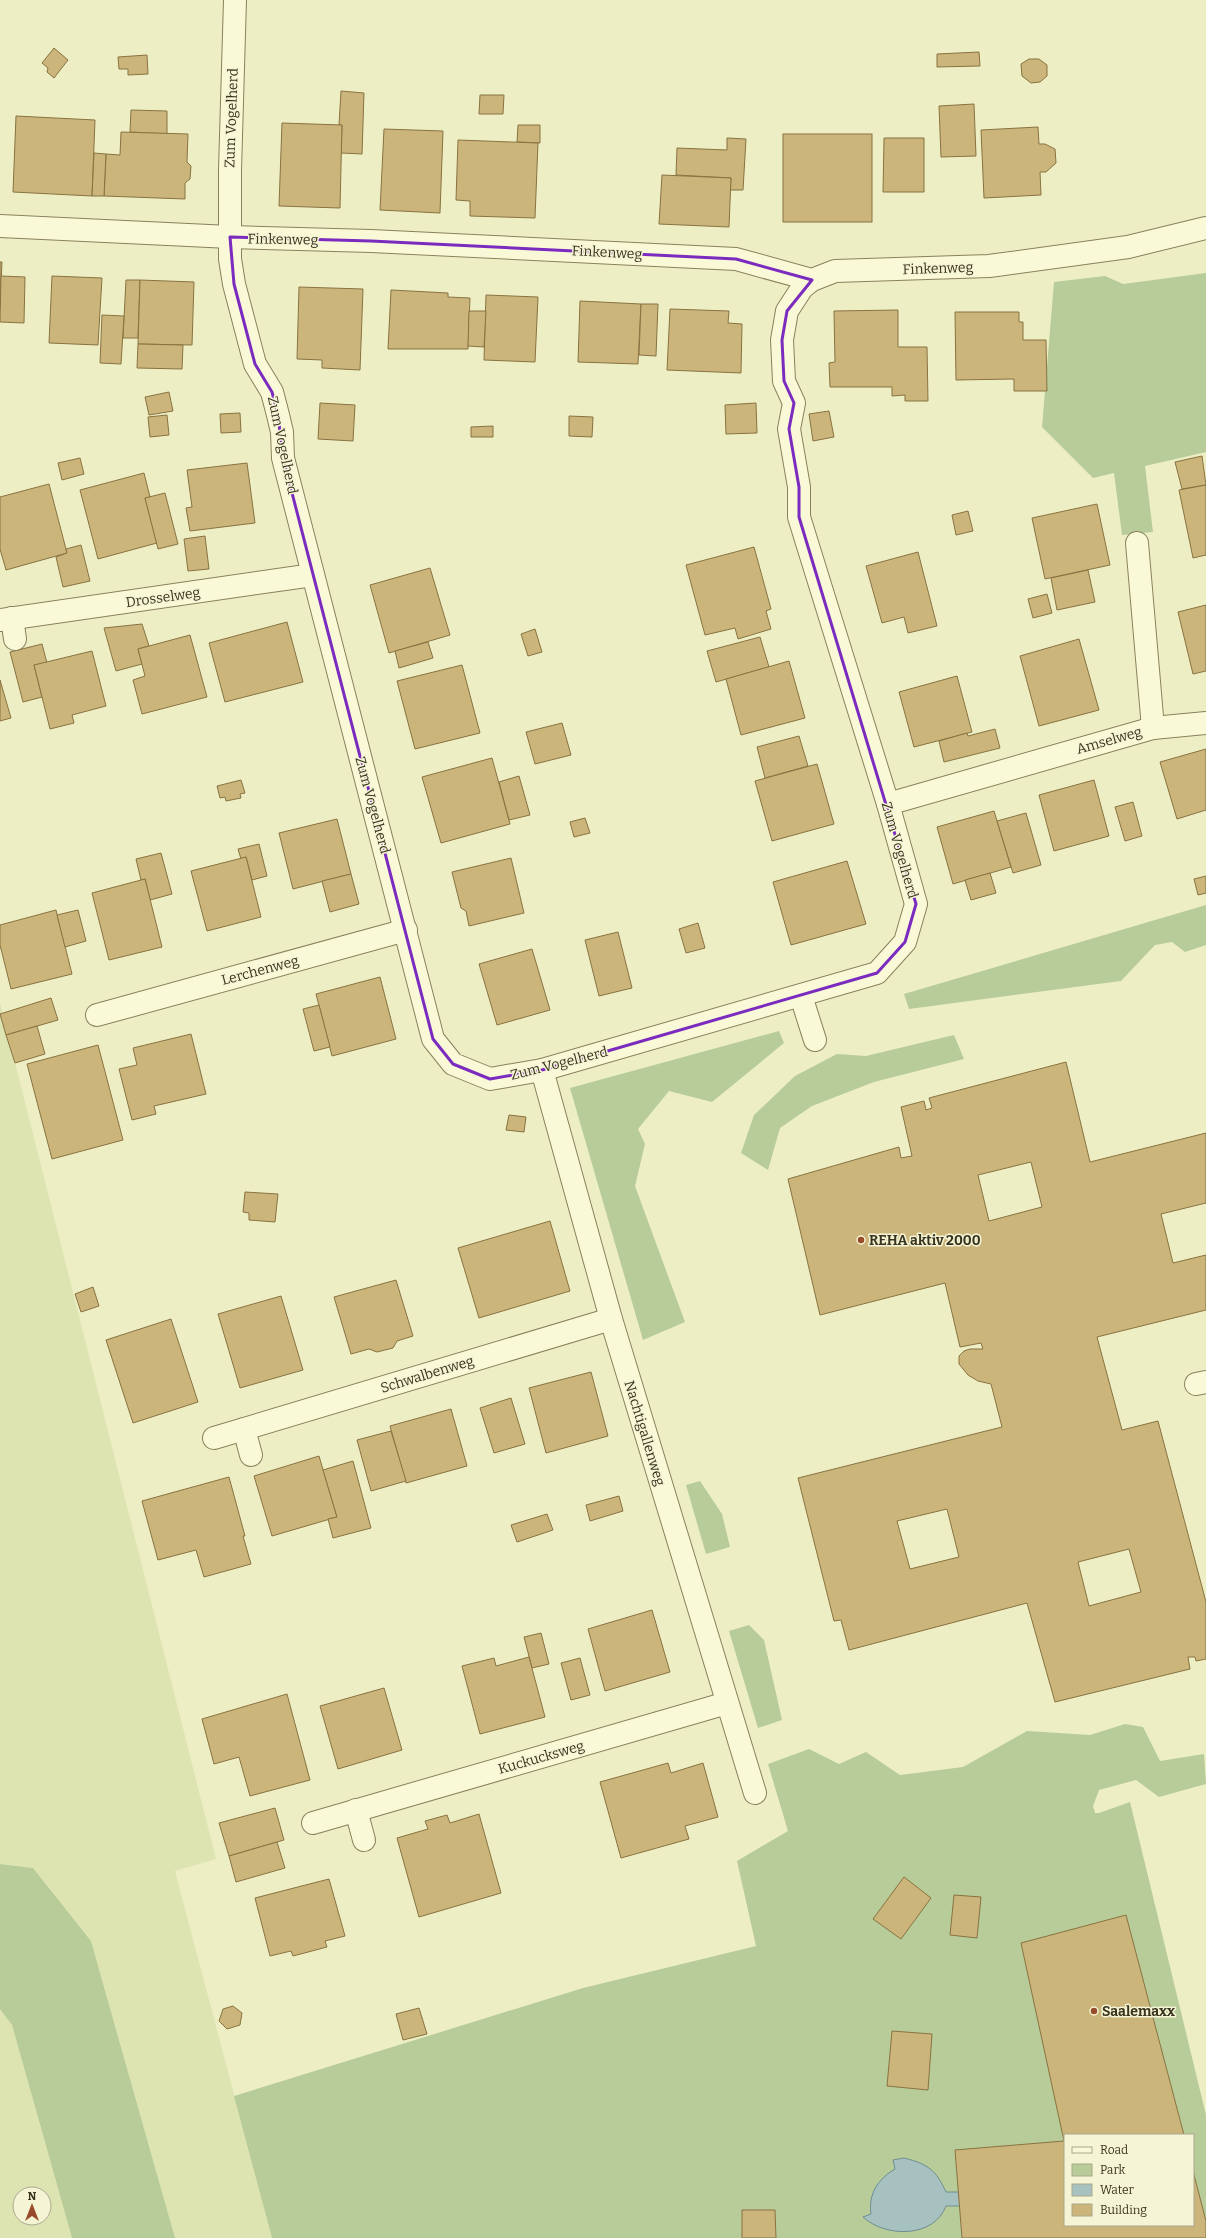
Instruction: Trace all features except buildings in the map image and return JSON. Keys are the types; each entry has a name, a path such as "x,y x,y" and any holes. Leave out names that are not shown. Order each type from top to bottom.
{"street":[{"name":"Zum Vogelherd","path":"235,0 230,237 234,284 255,364 272,392 276,407 282,432 283,458 433,1038 453,1064 490,1079 542,1070 877,973 905,942 916,904 888,804 799,517 799,487 789,430 794,403 784,381 782,340 787,311 802,288 812,280"},
{"name":"Finkenweg","path":"0,226 230,237 371,241 736,259 812,280 835,271 996,265 1128,247 1206,228"},
{"name":"Amselweg","path":"888,804 1153,728 1137,544"},
{"name":"Drosselweg","path":"9,626 313,575"},
{"path":"1153,728 1206,723"},
{"name":"Lerchenweg","path":"110,1017 406,930"},
{"path":"801,996 815,1040"},
{"name":"Nachtigallenweg","path":"542,1070 611,1319 755,1793"},
{"name":"Schwalbenweg","path":"214,1438 611,1319"},
{"path":"244,1429 251,1455"},
{"name":"Kuckucksweg","path":"313,1823 727,1703"},
{"path":"356,1810 364,1840"}],"highlighted area":[{"path":"230,237 371,241 736,259 812,280 787,311 782,340 784,381 794,403 789,429 799,487 799,517 916,904 905,942 877,973 542,1070 490,1079 453,1064 433,1039 283,458 278,415 272,392 255,364 234,284"}],"green space":[{"path":"1206,273 1206,452 1145,466 1153,532 1122,535 1114,473 1093,478 1042,427 1054,282 1105,276 1123,284"},
{"path":"1206,905 1206,945 1185,952 1172,942 1155,945 1121,981 909,1009 904,994"},
{"path":"0,1003 216,1859 175,1871 272,2238 175,2238 91,1941 33,1868 0,1864"},
{"path":"779,1031 784,1043 712,1102 669,1091 638,1129 645,1144 635,1186 685,1322 643,1340 570,1088"},
{"path":"954,1035 964,1059 874,1082 812,1106 780,1128 768,1170 741,1153 754,1115 795,1076 837,1054 866,1056"},
{"path":"700,1481 722,1514 730,1547 706,1554 686,1485"},
{"path":"749,1625 764,1640 782,1720 758,1728 729,1631"},
{"name":"Saalemaxx","path":"1125,1724 1143,1727 1160,1761 1204,1754 1206,1784 1159,1797 1136,1780 1099,1790 1093,1806 1095,1813 1099,1813 1130,1802 1206,2115 1206,2238 272,2238 234,2096 583,1988 756,1946 737,1861 788,1831 768,1764 809,1749 839,1764 866,1752 900,1775 963,1767 1027,1731 1090,1735"},
{"path":"0,1864 33,1868 91,1941 175,2238 72,2238 12,2025 0,2009"},
{"path":"0,2009 12,2025 72,2238 0,2238"}],"water":[{"path":"904,2158 919,2163 935,2173 946,2192 959,2192 960,2206 946,2206 940,2217 921,2229 896,2231 884,2229 863,2217 871,2214 871,2200 879,2182 895,2169 893,2160"}],"place":[{"name":"REHA aktiv 2000","path":"861,1240"},
{"name":"Saalemaxx","path":"1094,2011"}]}
